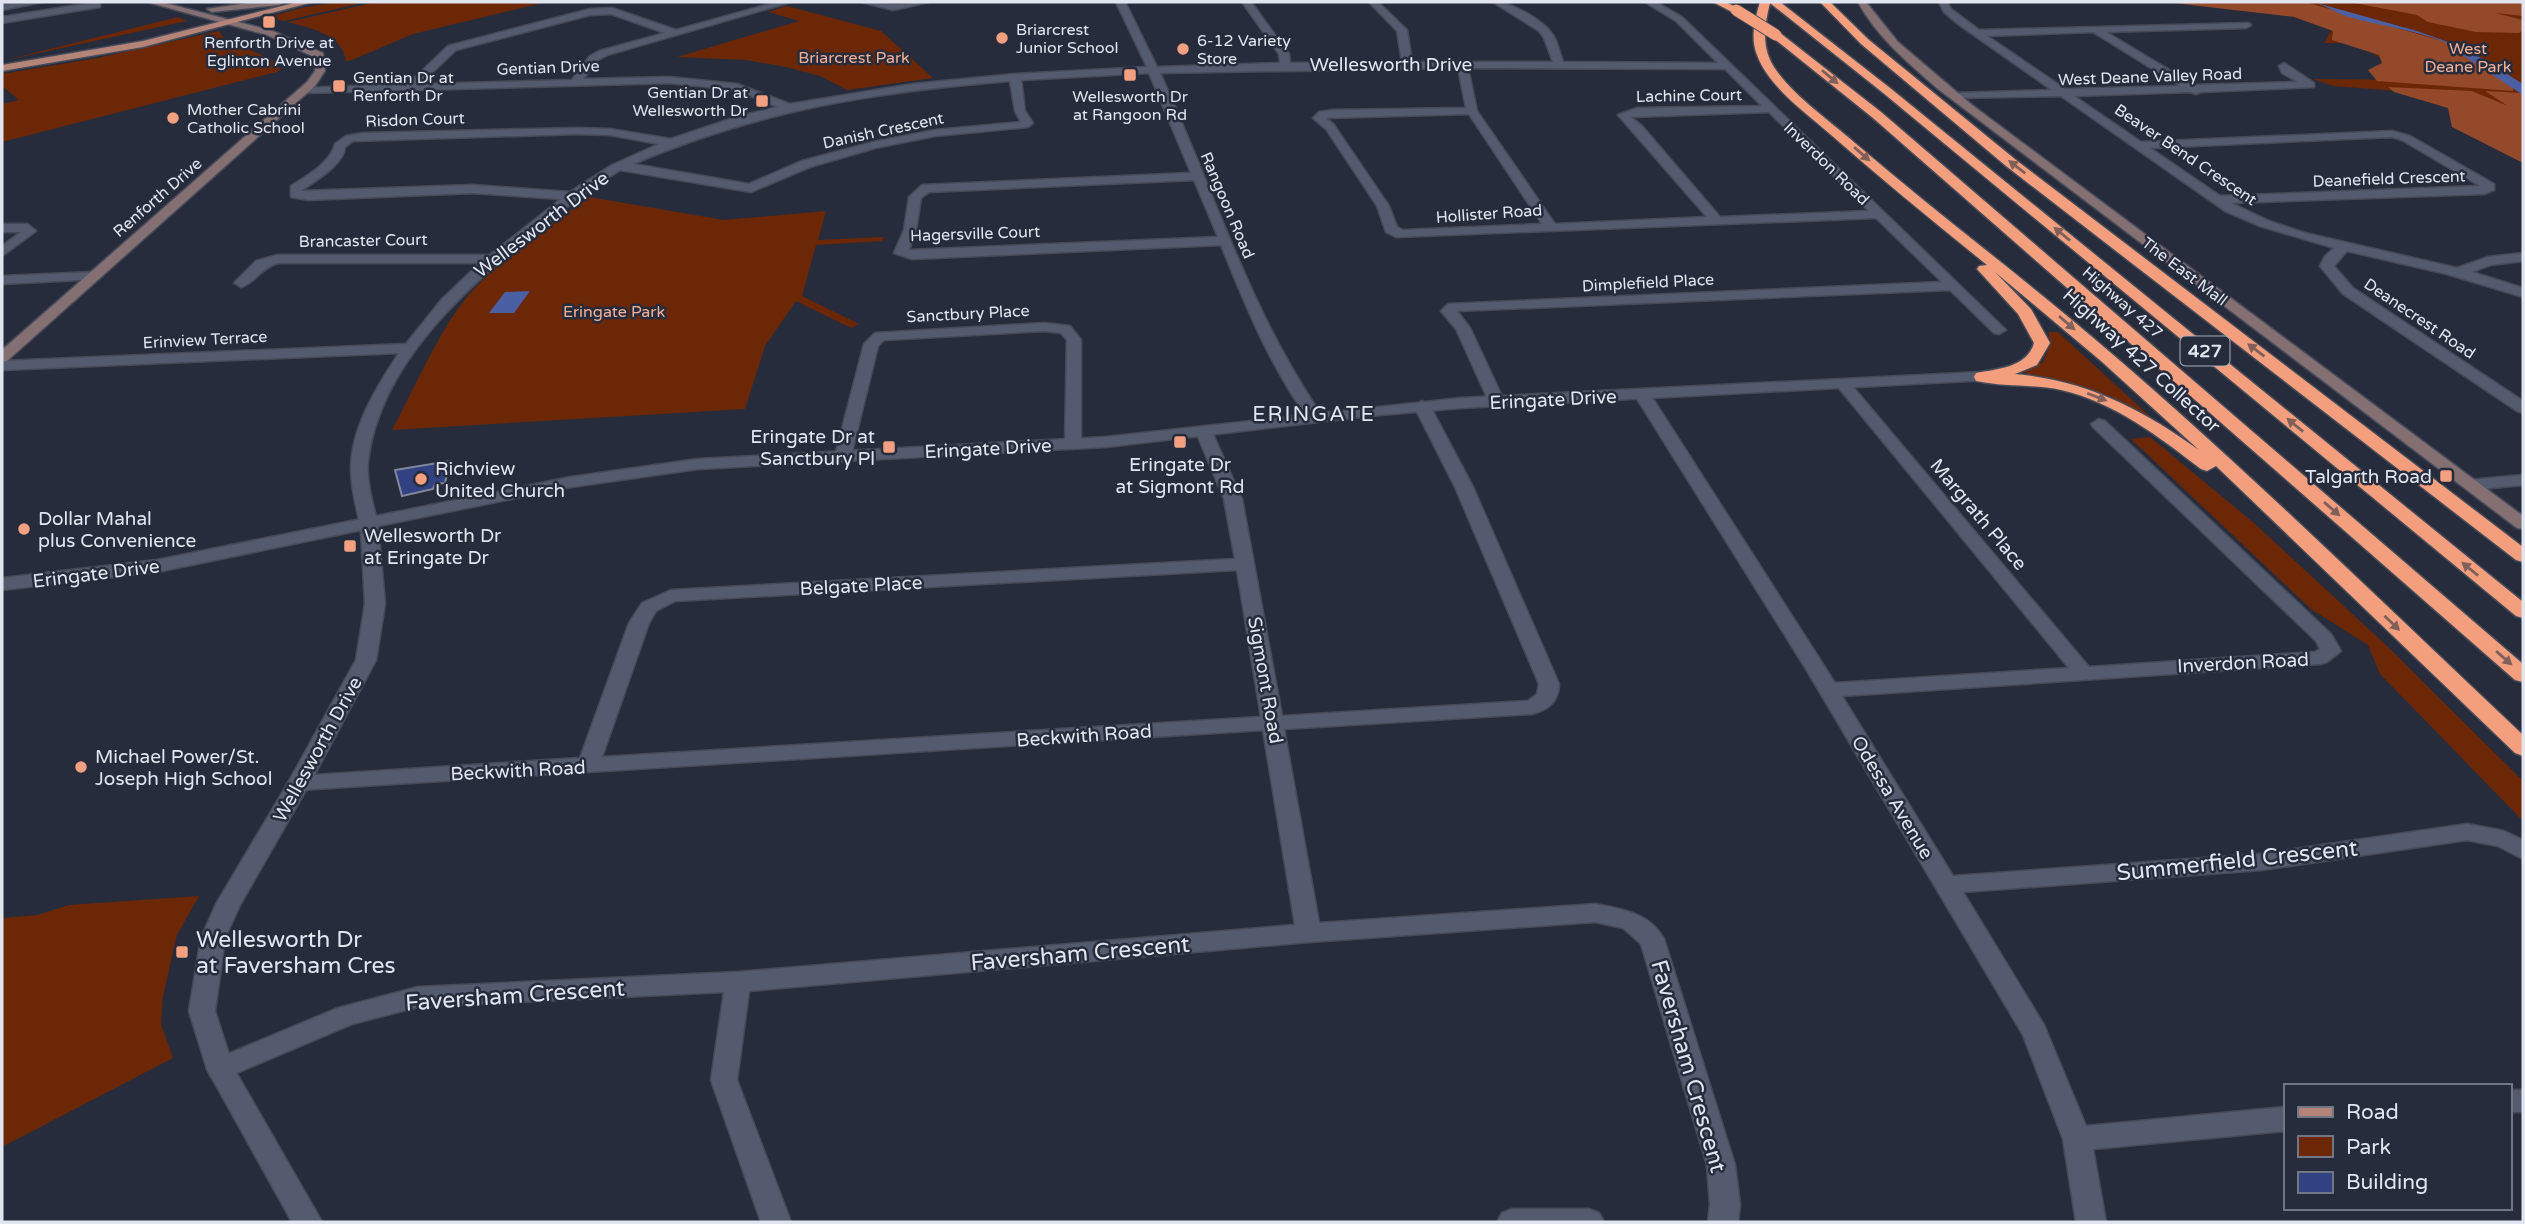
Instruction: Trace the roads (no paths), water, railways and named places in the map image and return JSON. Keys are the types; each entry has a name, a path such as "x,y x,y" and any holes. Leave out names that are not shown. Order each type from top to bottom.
{"highway":[{"name":"Highway 427","path":"1718,2 1776,35 1877,115 2523,675"},
{"path":"1723,2 1736,10"},
{"name":"Highway 427 Collector","path":"1765,2 1758,43 1763,60 1772,73 1919,203 2109,360 2523,748"},
{"name":"427","path":"1825,2 1852,31 2011,163 2523,556"},
{"name":"Highway 427","path":"1778,5 1886,90 2523,612"},
{"path":"1805,11 1886,90"},
{"path":"1851,13 1902,74"},
{"path":"1919,203 2025,312 2042,343 2038,356 2029,363 1982,377"},
{"path":"1982,377 2070,388 2135,415 2227,480 2342,576"}],"main road":[{"path":"151,2 195,9 228,17 314,40 325,50 319,55 307,52 283,38 228,17"},
{"path":"228,17 281,2"},
{"path":"2,68 143,44 281,2"},
{"path":"228,17 297,2"},
{"path":"228,17 307,2"},
{"name":"The East Mall","path":"1862,2 1900,50 1957,96 2091,200 2523,524"},
{"name":"Renforth Drive","path":"2,358 305,90 320,71 319,55"}],"street":[{"path":"2,7 38,2"},
{"path":"576,82 597,55 781,2"},
{"path":"867,2 893,7 924,2"},
{"name":"Rangoon Road","path":"1120,2 1155,69 1197,176 1268,342 1286,376 1315,417"},
{"path":"1246,2 1284,54 1285,65"},
{"path":"1373,2 1402,30 1407,64"},
{"path":"1498,2 1542,29 1549,37 1559,65"},
{"name":"Inverdon Road","path":"1650,2 1672,13 1999,331"},
{"name":"Beaver Bend Crescent","path":"1943,2 1953,16 1976,33 2219,201 2251,219 2345,246 2461,271 2523,293"},
{"path":"2,20 97,5"},
{"path":"411,87 439,61 441,54 452,47 590,12 612,11 676,33"},
{"path":"1976,33 2246,25"},
{"path":"2096,30 2196,91"},
{"name":"Wellesworth Drive","path":"307,1222 220,1069 202,1012 207,968 214,938 228,904 299,783 366,660 375,604 369,524 360,464 366,435 409,348 471,276 572,196 622,165 672,143 788,107 922,85 1155,69 1407,64 1728,66"},
{"path":"1462,64 1472,111 1550,226"},
{"name":"West Deane Valley Road","path":"1957,96 2196,91 2310,85 2286,71 2284,66"},
{"name":"Danish Crescent","path":"622,165 734,187 761,186 806,164 873,145 946,132 1009,129 1024,125 1027,122 1020,111 1015,77"},
{"name":"Gentian Drive","path":"305,90 576,82 696,82 737,88 788,107"},
{"name":"Lachine Court","path":"1716,220 1624,115 1637,111 1771,109"},
{"name":"Hollister Road","path":"1472,111 1333,113 1323,114 1319,118 1330,127 1383,206 1394,232 1419,235 1550,226 1881,214"},
{"name":"Risdon Court","path":"572,196 473,189 308,196 295,194 295,190 318,174 340,151 343,142 363,136 577,131 610,132 672,143"},
{"name":"Deanefield Crescent","path":"2141,145 2392,134 2406,138 2490,187 2484,190 2219,201"},
{"name":"Hagersville Court","path":"1197,176 926,188 915,197 910,230 901,253 912,256 1225,241"},
{"path":"2,228 27,228 30,231 2,251"},
{"name":"Deanecrest Road","path":"2345,246 2330,258 2328,266 2333,276 2348,291 2523,408"},
{"path":"2461,271 2488,261 2523,257"},
{"name":"Brancaster Court","path":"241,283 261,264 276,259 494,259"},
{"path":"2,280 94,276"},
{"name":"Dimplefield Place","path":"1496,401 1463,328 1450,316 1448,311 1453,307 1955,286"},
{"name":"Sanctbury Place","path":"843,456 871,344 880,336 895,334 1045,327 1065,329 1074,340 1073,444"},
{"name":"Erinview Terrace","path":"2,366 409,348"},
{"name":"Eringate Drive","path":"2,584 157,566 628,472 708,463 1073,444 1204,432 1422,406 1496,401 1982,377"},
{"name":"Margrath Place","path":"1843,384 2083,672"},
{"name":"Odessa Avenue","path":"1642,394 1829,690 2035,1032 2077,1139 2091,1222"},
{"name":"Beckwith Road","path":"299,783 1517,709 1542,703 1549,691 1549,684 1464,487 1422,406"},
{"name":"Inverdon Road","path":"1829,690 2320,658 2331,651 2324,638 2099,424"},
{"name":"Sigmont Road","path":"1204,432 1233,499 1309,933"},
{"path":"2470,485 2523,480"},
{"name":"Belgate Place","path":"588,766 639,623 649,607 671,596 1245,564"},
{"name":"Summerfield Crescent","path":"1947,885 2261,862 2467,832 2504,839 2523,851"},
{"name":"Faversham Crescent","path":"220,1069 347,1016 418,997 738,982 1309,933 1595,913 1630,920 1653,939 1721,1165 1725,1205 1723,1222"},
{"path":"738,982 724,1080 776,1222"},
{"path":"2077,1139 2284,1119"},
{"path":"1512,1222 1589,1222"}],"water":[{"path":"2313,2 2417,31 2465,48 2523,84 2523,95 2442,41 2356,19"},
{"path":"530,291 514,313 489,313 505,292"}],"place":[{"name":"Renforth Drive at Eglinton Avenue","path":"269,22"},
{"name":"Briarcrest Junior School","path":"1002,38"},
{"name":"6-12 Variety Store","path":"1183,49"},
{"name":"Wellesworth Dr at Rangoon Rd","path":"1130,75"},
{"name":"Gentian Dr at Renforth Dr","path":"339,86"},
{"name":"Gentian Dr at Wellesworth Dr","path":"762,101"},
{"name":"Mother Cabrini Catholic School","path":"173,118"},
{"name":"Eringate Dr at Sigmont Rd","path":"1180,442"},
{"name":"Eringate Dr at Sanctbury Pl","path":"889,447"},
{"name":"Talgarth Road","path":"2446,476"},
{"name":"Richview United Church","path":"421,479"},
{"name":"Dollar Mahal plus Convenience","path":"24,529"},
{"name":"Wellesworth Dr at Eringate Dr","path":"350,546"},
{"name":"Michael Power/St. Joseph High School","path":"81,767"},
{"name":"Wellesworth Dr at Faversham Cres","path":"182,952"}],"district":[{"name":"ERINGATE","path":"1314,414"}],"park label":[{"name":"Briarcrest Park","path":"854,57"},
{"name":"West Deane Park","path":"2468,57"},
{"name":"Eringate Park","path":"614,311"}]}
